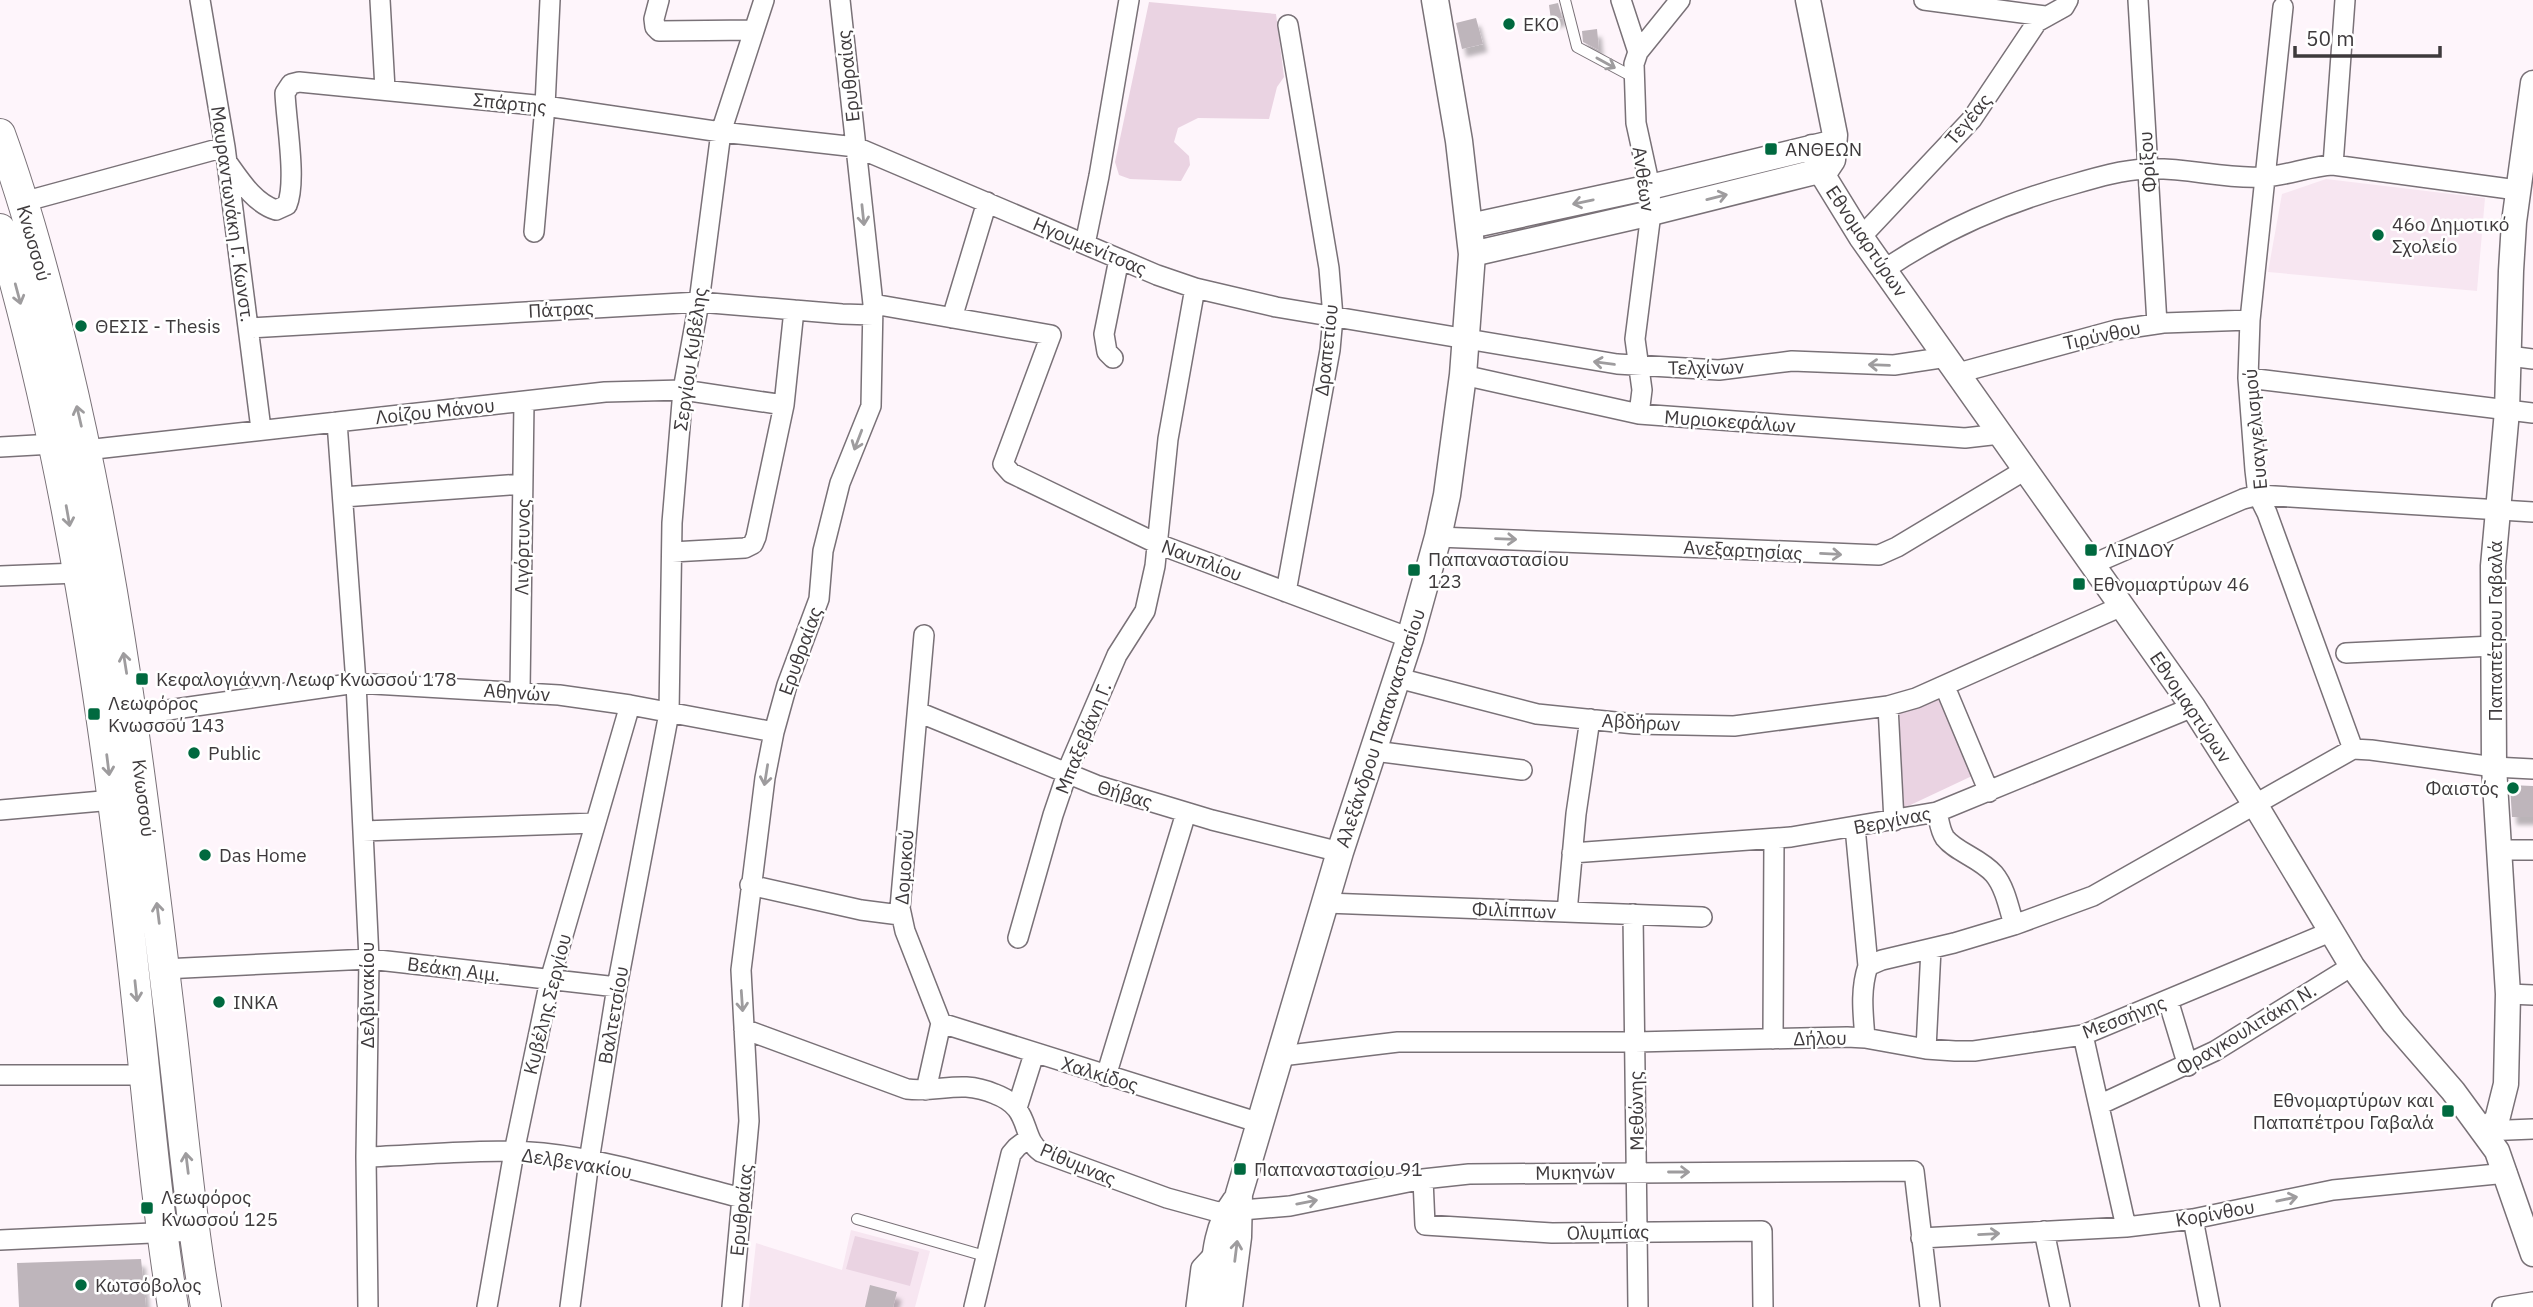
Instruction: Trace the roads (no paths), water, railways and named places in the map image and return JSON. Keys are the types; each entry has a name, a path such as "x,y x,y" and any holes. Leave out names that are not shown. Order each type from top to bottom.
{"main road":[{"name":"Αλεξάνδρου Παπαναστασίου","path":"1215,1306 1235,1207 1340,852 1410,638 1447,495 1464,375 1472,254 1435,0"},
{"name":"Κνωσσού","path":"0,134 23,202 58,329 109,564 133,715 206,1307"},
{"name":"Κνωσσού","path":"0,229 35,360 53,444 101,709 173,1307"},
{"name":"Αλεξάνδρου Παπαναστασίου","path":"1215,1306 1219,1233 1235,1207"}],"street":[{"name":"Μαυραντωνάκη Γ. Κωνστ.","path":"200,0 226,154 261,429"},
{"path":"380,0 385,89"},
{"path":"534,232 545,106 550,0"},
{"path":"659,0 654,27 659,31 754,30"},
{"name":"Σεργίου Κυβέλης","path":"668,719 672,523 683,390 699,302 721,132 764,0"},
{"name":"Ερυθραίας","path":"732,1307 749,1121 741,970 750,885 774,732 786,685 819,598 823,551 840,483 871,406 873,309 839,0"},
{"path":"1085,244 1129,0"},
{"path":"1620,0 1638,52"},
{"path":"1470,226 1650,187 1824,144 1832,118 1808,0"},
{"path":"1924,0 2045,16"},
{"name":"Τεγέας","path":"1861,237 1972,119 2032,28 2045,16 2064,7 2068,0"},
{"name":"Φρίξου","path":"2138,0 2157,324"},
{"path":"2333,166 2346,0"},
{"path":"1638,52 1679,1"},
{"name":"Ευαγγελισμού","path":"2283,7 2250,320 2248,378 2258,495 2267,513 2353,749"},
{"name":"Δραπετίου","path":"1286,592 1330,350 1333,317 1329,268 1288,25"},
{"name":"Ανθέων","path":"1638,52 1634,64 1636,123 1650,187 1651,213 1636,326 1635,352 1642,390 1639,414"},
{"name":"Σπάρτης","path":"226,154 240,181 264,206 276,210 286,205 292,181 285,93 291,84 299,82 545,106 721,132"},
{"name":"Παπαπέτρου Γαβαλά","path":"2484,1131 2497,1120 2506,1084 2508,994 2494,767 2493,566 2507,411 2521,358 2511,271 2522,205 2533,83"},
{"name":"Ηγουμενίτσας","path":"721,132 856,147 1119,259 1195,288 1252,302 1466,340"},
{"name":"Εθνομαρτύρων","path":"1824,144 1824,171 1861,237 2193,707 2352,966 2394,1023 2484,1131 2497,1151 2531,1244"},
{"path":"23,202 226,154"},
{"path":"1885,269 1944,232 2011,203 2108,174 2148,169 2264,177 2309,167 2333,166 2522,205"},
{"name":"Εθνομαρτύρων","path":"1472,254 1824,171"},
{"path":"951,318 987,202"},
{"path":"1113,358 1107,352 1104,334 1119,259"},
{"name":"Μπαξεβάνη Γ.","path":"1018,937 1067,774 1117,655 1145,611 1158,544 1168,439 1195,288"},
{"name":"Πάτρας","path":"249,328 699,302 794,310 873,309 951,318 1051,335 1003,464"},
{"path":"672,552 745,548 753,544 757,537 784,405 794,310"},
{"name":"Τιρύνθου","path":"1952,365 2094,334 2157,324 2250,320"},
{"name":"Τελχίνων","path":"1466,340 1638,367 1719,370 1809,361 1952,365"},
{"name":"Μυριοκεφάλων","path":"1464,375 1639,414 1965,438 2000,434"},
{"path":"2248,378 2533,413"},
{"name":"Λοίζου Μάνου","path":"86,450 605,392 683,390 784,405"},
{"name":"Λιγόρτυνος","path":"520,691 524,402"},
{"name":"Δελβινακίου","path":"337,422 356,683 369,959 366,1157 368,1307"},
{"path":"0,447 53,444"},
{"name":"Ναυπλίου","path":"1003,464 1012,473 1158,544 1410,638"},
{"name":"Ανεξαρτησίας","path":"1438,537 1879,555 1897,547 2025,470"},
{"path":"343,497 522,484"},
{"path":"2093,564 2258,495 2533,512"},
{"path":"0,576 78,573"},
{"path":"1989,792 1945,687 2122,606"},
{"name":"Δομοκού","path":"924,635 900,915 941,1023"},
{"path":"2346,653 2493,646"},
{"name":"Αβδήρων","path":"1398,678 1537,714 1635,724 1734,726 1888,706 1945,687"},
{"name":"Αθηνών","path":"133,715 356,683 520,691 631,705 668,719 774,732"},
{"name":"Κυβέλης Σεργίου","path":"487,1307 514,1152 550,980 631,705"},
{"path":"1888,706 1894,821"},
{"name":"Βεργίνας","path":"1572,853 1774,839 1937,812 2193,707"},
{"name":"Θήβας","path":"918,712 1067,774 1186,813 1340,852"},
{"name":"Βαλτετσίου","path":"569,1307 617,987 668,719"},
{"path":"1567,912 1590,719"},
{"path":"1868,967 1882,960 2014,925 2093,896 2353,749 2494,767 2533,769"},
{"path":"1374,751 1522,770"},
{"path":"0,810 113,800"},
{"path":"1937,812 1945,837 1952,845 1980,861 1996,876 2014,925"},
{"path":"1106,1076 1186,813"},
{"path":"363,831 595,822"},
{"name":"Δήλου","path":"1281,1056 1398,1042 1865,1038 1862,1000 1868,967 1856,827"},
{"path":"1773,1039 1774,839"},
{"path":"2499,850 2533,850"},
{"path":"750,885 861,910 900,915"},
{"name":"Φιλίππων","path":"1326,904 1702,917"},
{"name":"Μεθώνης","path":"1633,914 1638,1307"},
{"name":"Μεσσήνης","path":"1865,1038 1926,1049 1974,1051 2083,1035 2330,932"},
{"path":"1926,1049 1931,948"},
{"name":"Βεάκη Αιμ.","path":"164,970 369,959 617,987"},
{"name":"Φραγκουλιτάκη Ν.","path":"2099,1105 2188,1066 2352,966"},
{"path":"2508,994 2533,995"},
{"path":"2168,1000 2188,1066"},
{"path":"926,1090 941,1023"},
{"name":"Χαλκίδος","path":"941,1023 1260,1123"},
{"path":"744,1029 907,1089 973,1087 999,1095 1017,1108 1034,1054"},
{"path":"2083,1035 2126,1227"},
{"path":"0,1075 145,1075"},
{"name":"Ρίθυμνας","path":"1017,1108 1029,1138 1041,1152 1189,1205 1235,1207"},
{"path":"2484,1131 2533,1129"},
{"path":"974,1307 1011,1154 1029,1138"},
{"name":"Δελβενακίου","path":"366,1157 544,1153 589,1161 743,1198"},
{"name":"Μυκηνών","path":"1235,1207 1290,1206 1423,1179 1488,1173 1914,1171 1921,1238"},
{"name":"Κορίνθου","path":"1921,1238 2126,1227 2193,1219 2333,1190 2507,1173"},
{"name":"Ολυμπίας","path":"1423,1179 1425,1225 1540,1232 1762,1231 1763,1307"},
{"path":"2193,1219 2210,1307"},
{"path":"0,1240 195,1231"},
{"path":"2044,1231 2060,1307"},
{"path":"1921,1238 1930,1307"},
{"path":"2502,1307 2533,1302"}],"lane":[{"path":"1565,0 1577,47 1635,78"},
{"path":"857,1219 985,1256"}],"place":[{"name":"EKO","path":"1509,24"},
{"name":"ΑΝΘΕΩΝ","path":"1771,149"},
{"name":"46ο Δημοτικό Σχολείο","path":"2378,235"},
{"name":"ΘΕΣΙΣ - Thesis","path":"81,326"},
{"name":"ΛΙΝΔΟΥ","path":"2091,550"},
{"name":"Παπαναστασίου 123","path":"1414,570"},
{"name":"Εθνομαρτύρων 46","path":"2079,584"},
{"name":"Κεφαλογιάννη Λεωφ Κνωσσού 178","path":"142,679"},
{"name":"Λεωφόρος Κνωσσού 143","path":"94,714"},
{"name":"Public","path":"194,753"},
{"name":"Φαιστός","path":"2513,788"},
{"name":"Das Home","path":"205,855"},
{"name":"ΙΝΚΑ","path":"219,1002"},
{"name":"Εθνομαρτύρων και Παπαπέτρου Γαβαλά","path":"2448,1111"},
{"name":"Παπαναστασίου 91","path":"1240,1169"},
{"name":"Λεωφόρος Κνωσσού 125","path":"147,1208"},
{"name":"Κωτσόβολος","path":"81,1285"}]}
